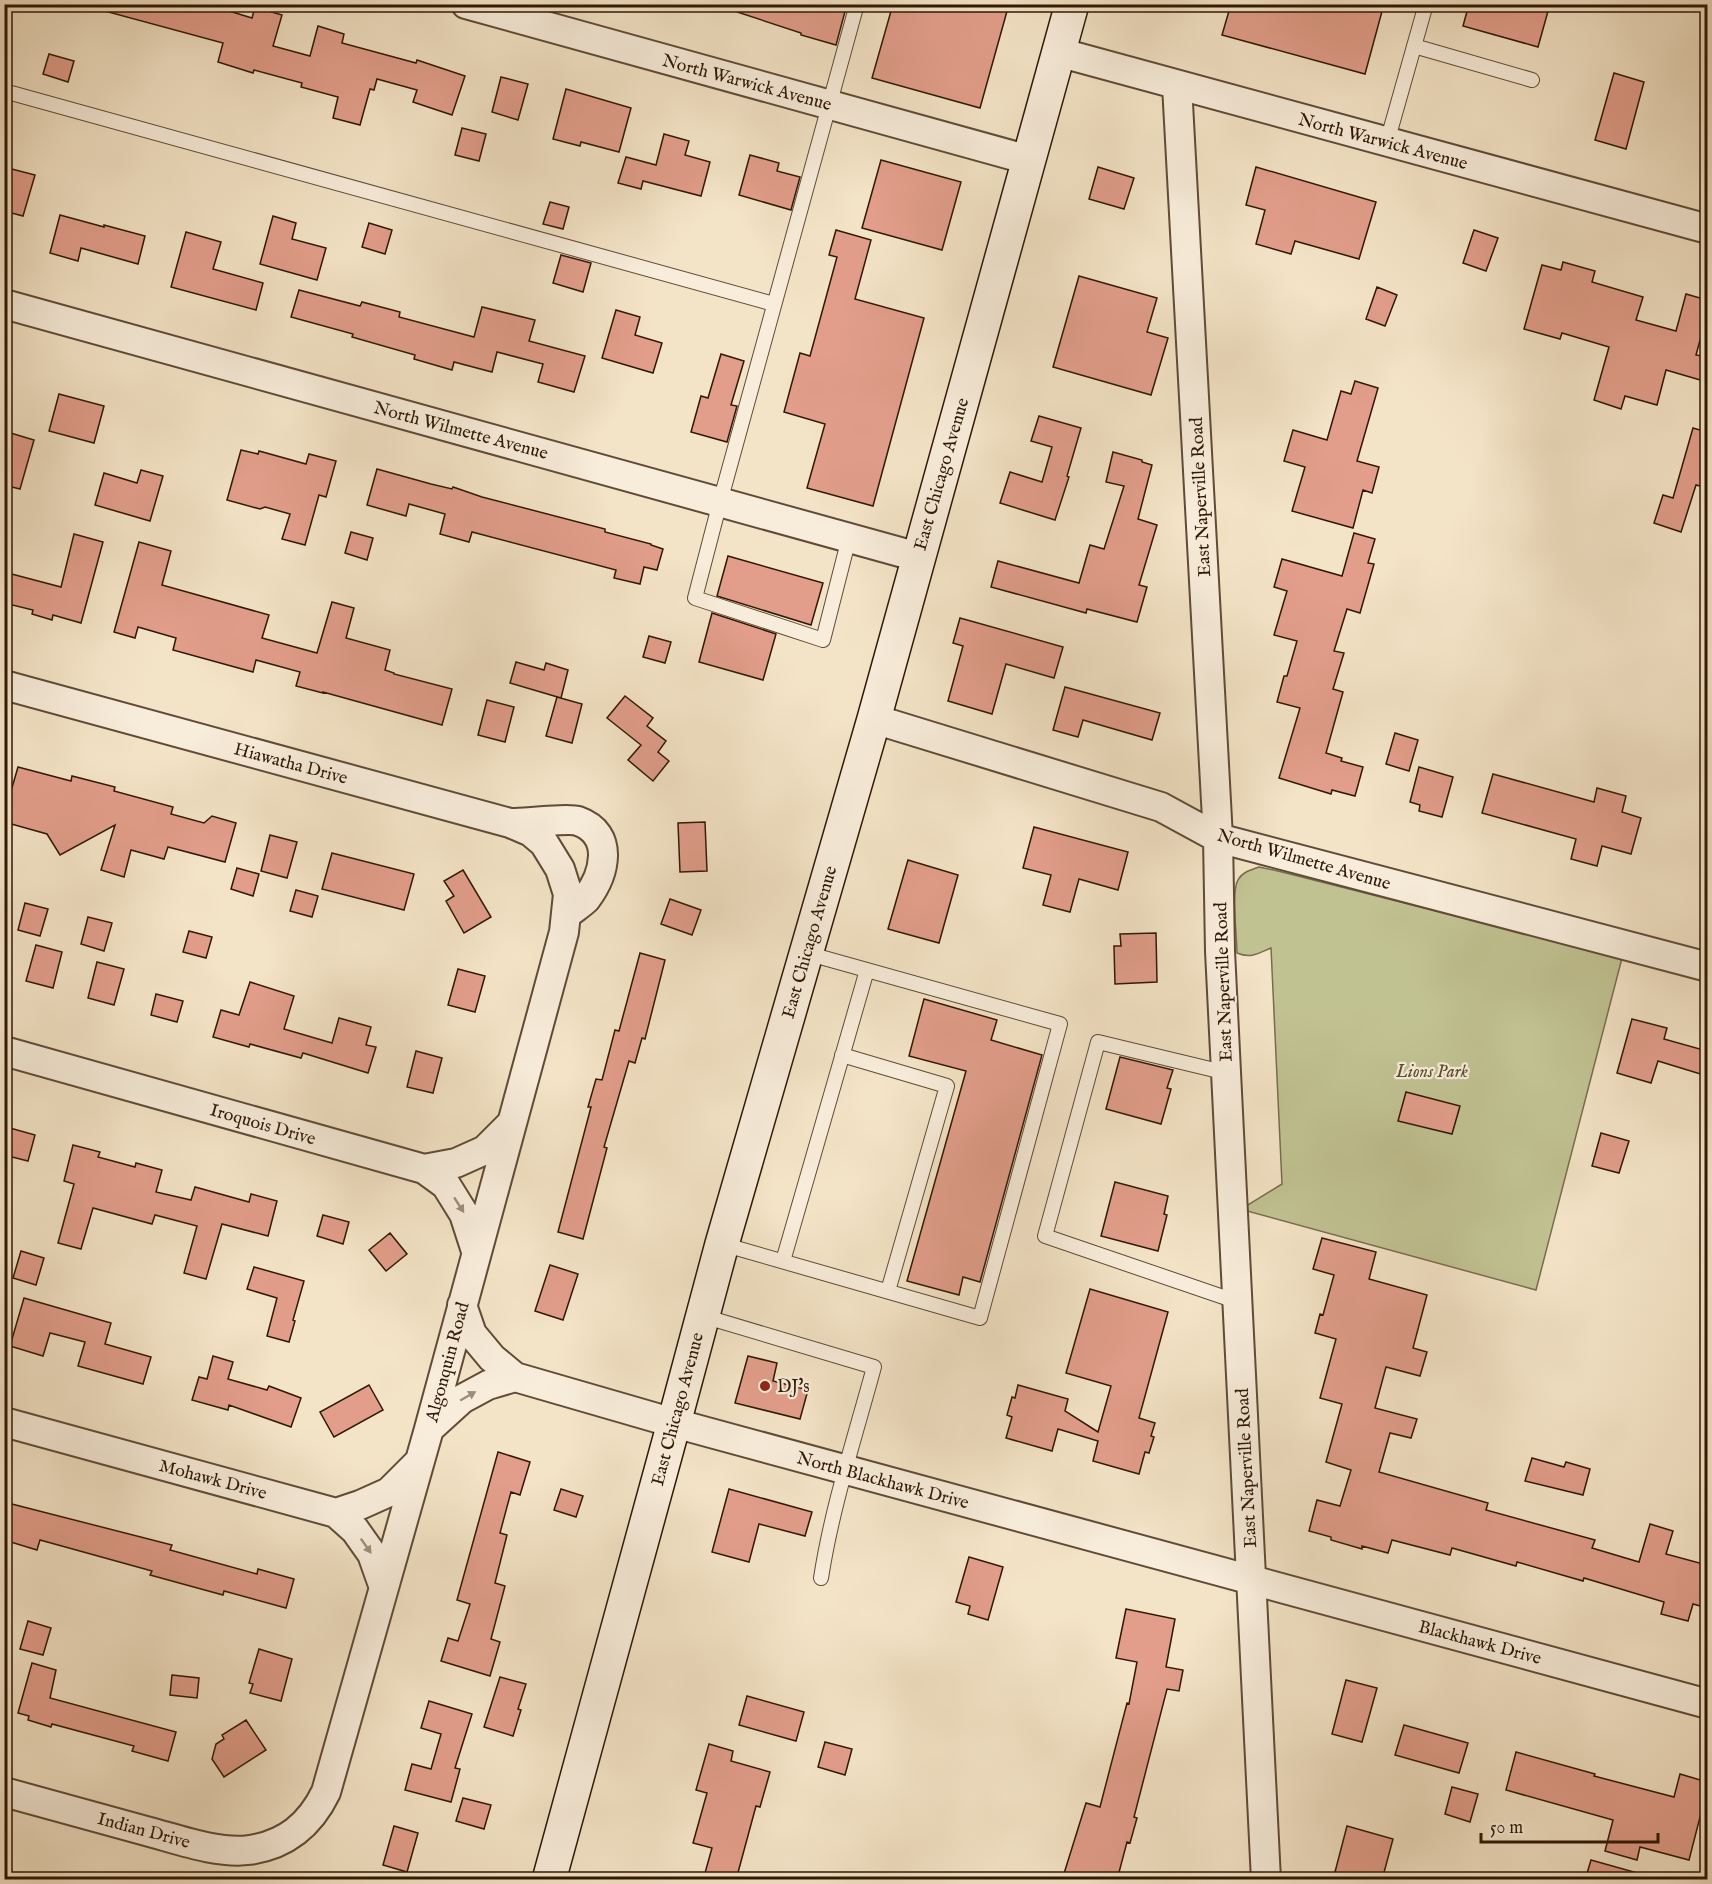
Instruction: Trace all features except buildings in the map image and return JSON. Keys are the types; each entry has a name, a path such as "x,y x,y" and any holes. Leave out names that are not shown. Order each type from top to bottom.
{"main road":[{"name":"East Chicago Avenue","path":"549,1880 722,1244 874,719 1072,4"}],"street":[{"name":"North Warwick Avenue","path":"466,4 1029,160"},
{"name":"North Warwick Avenue","path":"1058,52 1707,229"},
{"name":"East Naperville Road","path":"1177,85 1218,837 1221,951 1266,1880"},
{"name":"North Wilmette Avenue","path":"4,304 918,557"},
{"name":"Hiawatha Drive","path":"4,685 510,823 531,832 544,843 560,869"},
{"name":"North Wilmette Avenue","path":"874,719 1161,807 1218,837 1707,967"},
{"path":"510,823 575,819 588,826 599,836 604,855 599,875 585,899 567,914"},
{"name":"Algonquin Road","path":"284,1839 304,1826 318,1810 326,1792 429,1429 564,932 568,894 560,869"},
{"name":"Iroquois Drive","path":"4,1052 424,1169 446,1185 465,1214 476,1251"},
{"path":"424,1169 456,1163 485,1150 510,1125"},
{"name":"North Blackhawk Drive","path":"462,1305 472,1334 492,1358 515,1377 674,1424 1252,1580"},
{"path":"429,1429 462,1399 488,1385 515,1377"},
{"name":"Mohawk Drive","path":"4,1422 336,1513 355,1530 372,1554 383,1585"},
{"path":"336,1513 389,1492 419,1462"},
{"name":"Blackhawk Drive","path":"1252,1580 1707,1704"},
{"name":"Indian Drive","path":"4,1792 198,1845 247,1850 267,1846 284,1839"}],"lane":[{"path":"849,538 823,640 695,598 857,4"},
{"path":"1387,142 1426,4"},
{"path":"1414,46 1532,80"},
{"path":"4,91 774,304"},
{"path":"722,1244 980,1318 1060,1024 806,953"},
{"path":"783,1261 867,970"},
{"path":"1227,1073 1098,1042 1045,1236 1238,1302"},
{"path":"842,1055 947,1086 888,1291"},
{"path":"702,1316 874,1367 845,1470 821,1578"}],"green space":[{"name":"Lions Park","path":"1259,867 1622,958 1536,1290 1247,1211 1246,1206 1282,1184 1271,948 1251,955 1237,953 1236,886 1242,875"}],"place":[{"name":"DJ's","path":"765,1386"}]}
